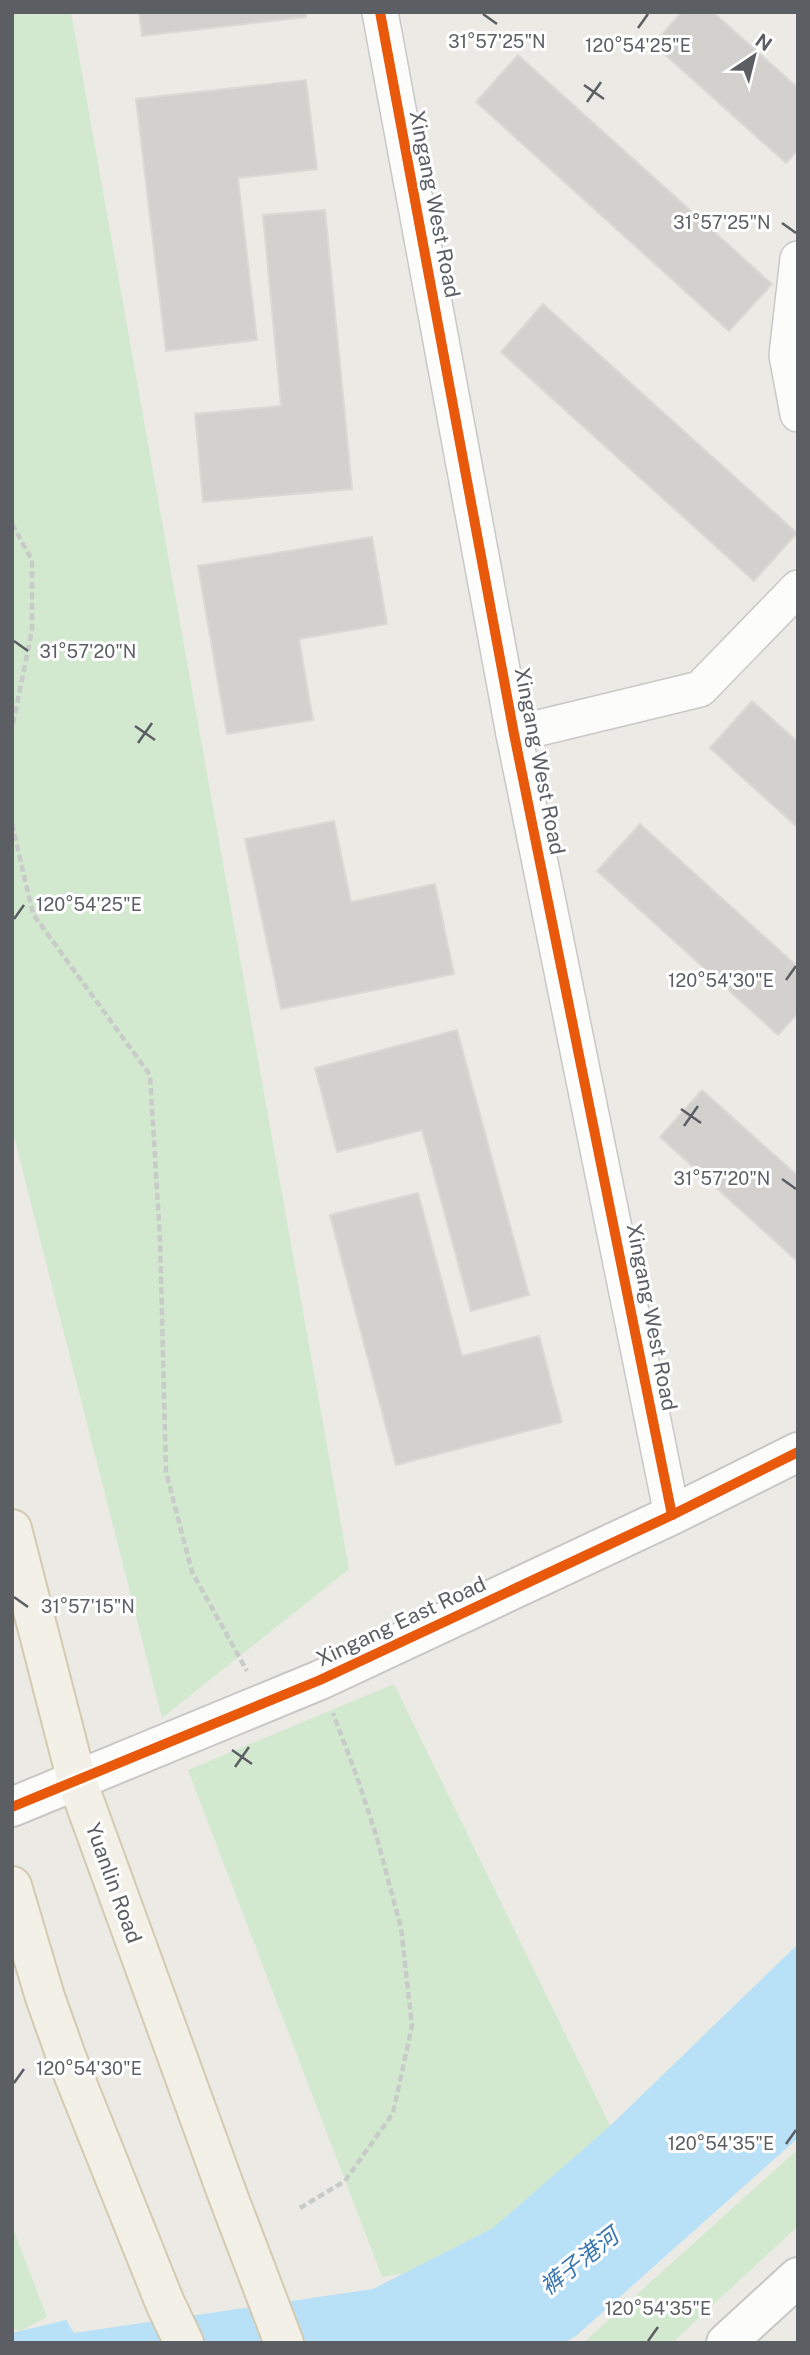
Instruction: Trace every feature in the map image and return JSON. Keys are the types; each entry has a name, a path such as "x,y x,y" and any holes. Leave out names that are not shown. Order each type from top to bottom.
{"main road":[{"name":"Yuanlin Road","path":"12,1529 78,1781 284,2343"},
{"path":"12,1886 62,2044 165,2303 184,2343"}],"street":[{"name":"Xingang West Road","path":"380,12 514,734 673,1515"},
{"path":"798,259 787,355 798,414"},
{"path":"514,734 700,689 798,588"},
{"name":"Xingang East Road","path":"12,1807 320,1680 673,1515 798,1452"},
{"path":"726,2343 798,2277"}],"path":[{"path":"12,524 32,560 32,630 12,729"},
{"path":"12,824 33,914 150,1075 160,1239 166,1472 192,1572 264,1702"},
{"path":"300,2208 345,2181 393,2113 412,2026 401,1928 357,1777 320,1680"}],"green space":[{"path":"12,12 71,12 349,1569 162,1718 12,1129"},
{"path":"394,1684 626,2158 505,2258 382,2277 188,1770"},
{"path":"798,2149 798,2226 672,2343 583,2343"},
{"path":"12,2226 47,2317 20,2331 12,2328"}],"water":[{"name":"裤子港河","path":"798,1944 798,2138 565,2343 12,2343 12,2333 66,2320 74,2333 373,2289 493,2228 611,2125"}],"building":[{"path":"139,12 306,12 306,17 142,36"},
{"path":"682,12 713,12 798,88 798,150 786,163 653,44"},
{"path":"518,55 772,284 729,331 476,102"},
{"path":"306,80 317,169 238,178 257,340 166,351 136,99"},
{"path":"325,210 352,489 203,502 195,414 281,406 263,215"},
{"path":"543,304 797,533 754,581 501,352"},
{"path":"372,537 387,624 299,639 313,720 227,734 198,566"},
{"path":"752,701 798,742 798,828 710,748"},
{"path":"334,821 351,902 435,884 454,974 281,1009 245,839"},
{"path":"640,824 798,967 798,1013 778,1035 597,871"},
{"path":"457,1030 529,1295 471,1311 422,1130 337,1152 315,1068"},
{"path":"702,1090 798,1176 798,1262 660,1137"},
{"path":"418,1193 462,1356 539,1336 562,1422 396,1465 330,1215"}],"cycle path":[{"path":"380,12 514,734 672,1515"},
{"path":"12,1807 320,1680 672,1515 798,1452"}]}
